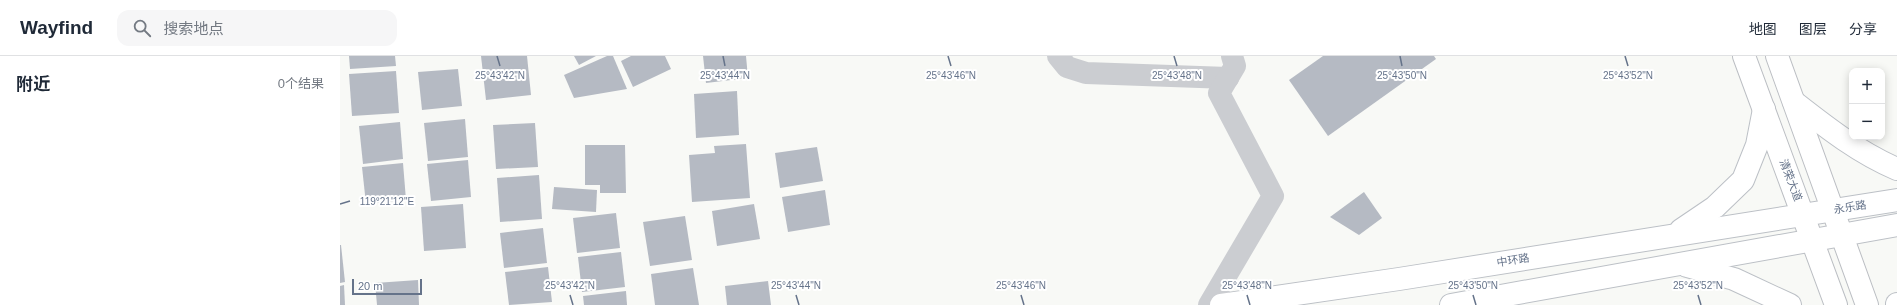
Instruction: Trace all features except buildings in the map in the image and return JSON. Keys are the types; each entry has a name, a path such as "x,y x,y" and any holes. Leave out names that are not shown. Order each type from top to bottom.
{"street":[{"path":"1058,56 1067,67 1086,73 1228,78"},
{"path":"1209,305 1273,196 1219,93 1235,66 1232,56"},
{"name":"清荣大道","path":"1744,56 1804,214 1836,305"},
{"path":"1777,56 1867,305"},
{"path":"1794,102 1839,137 1883,163 1897,169"},
{"path":"1673,235 1715,207 1744,180 1757,144 1764,109"},
{"name":"永乐路","path":"1804,214 1897,200"},
{"name":"中环路","path":"1221,305 1399,279 1804,214"},
{"path":"1451,305 1897,225"},
{"path":"1680,264 1734,279 1790,305"}]}
